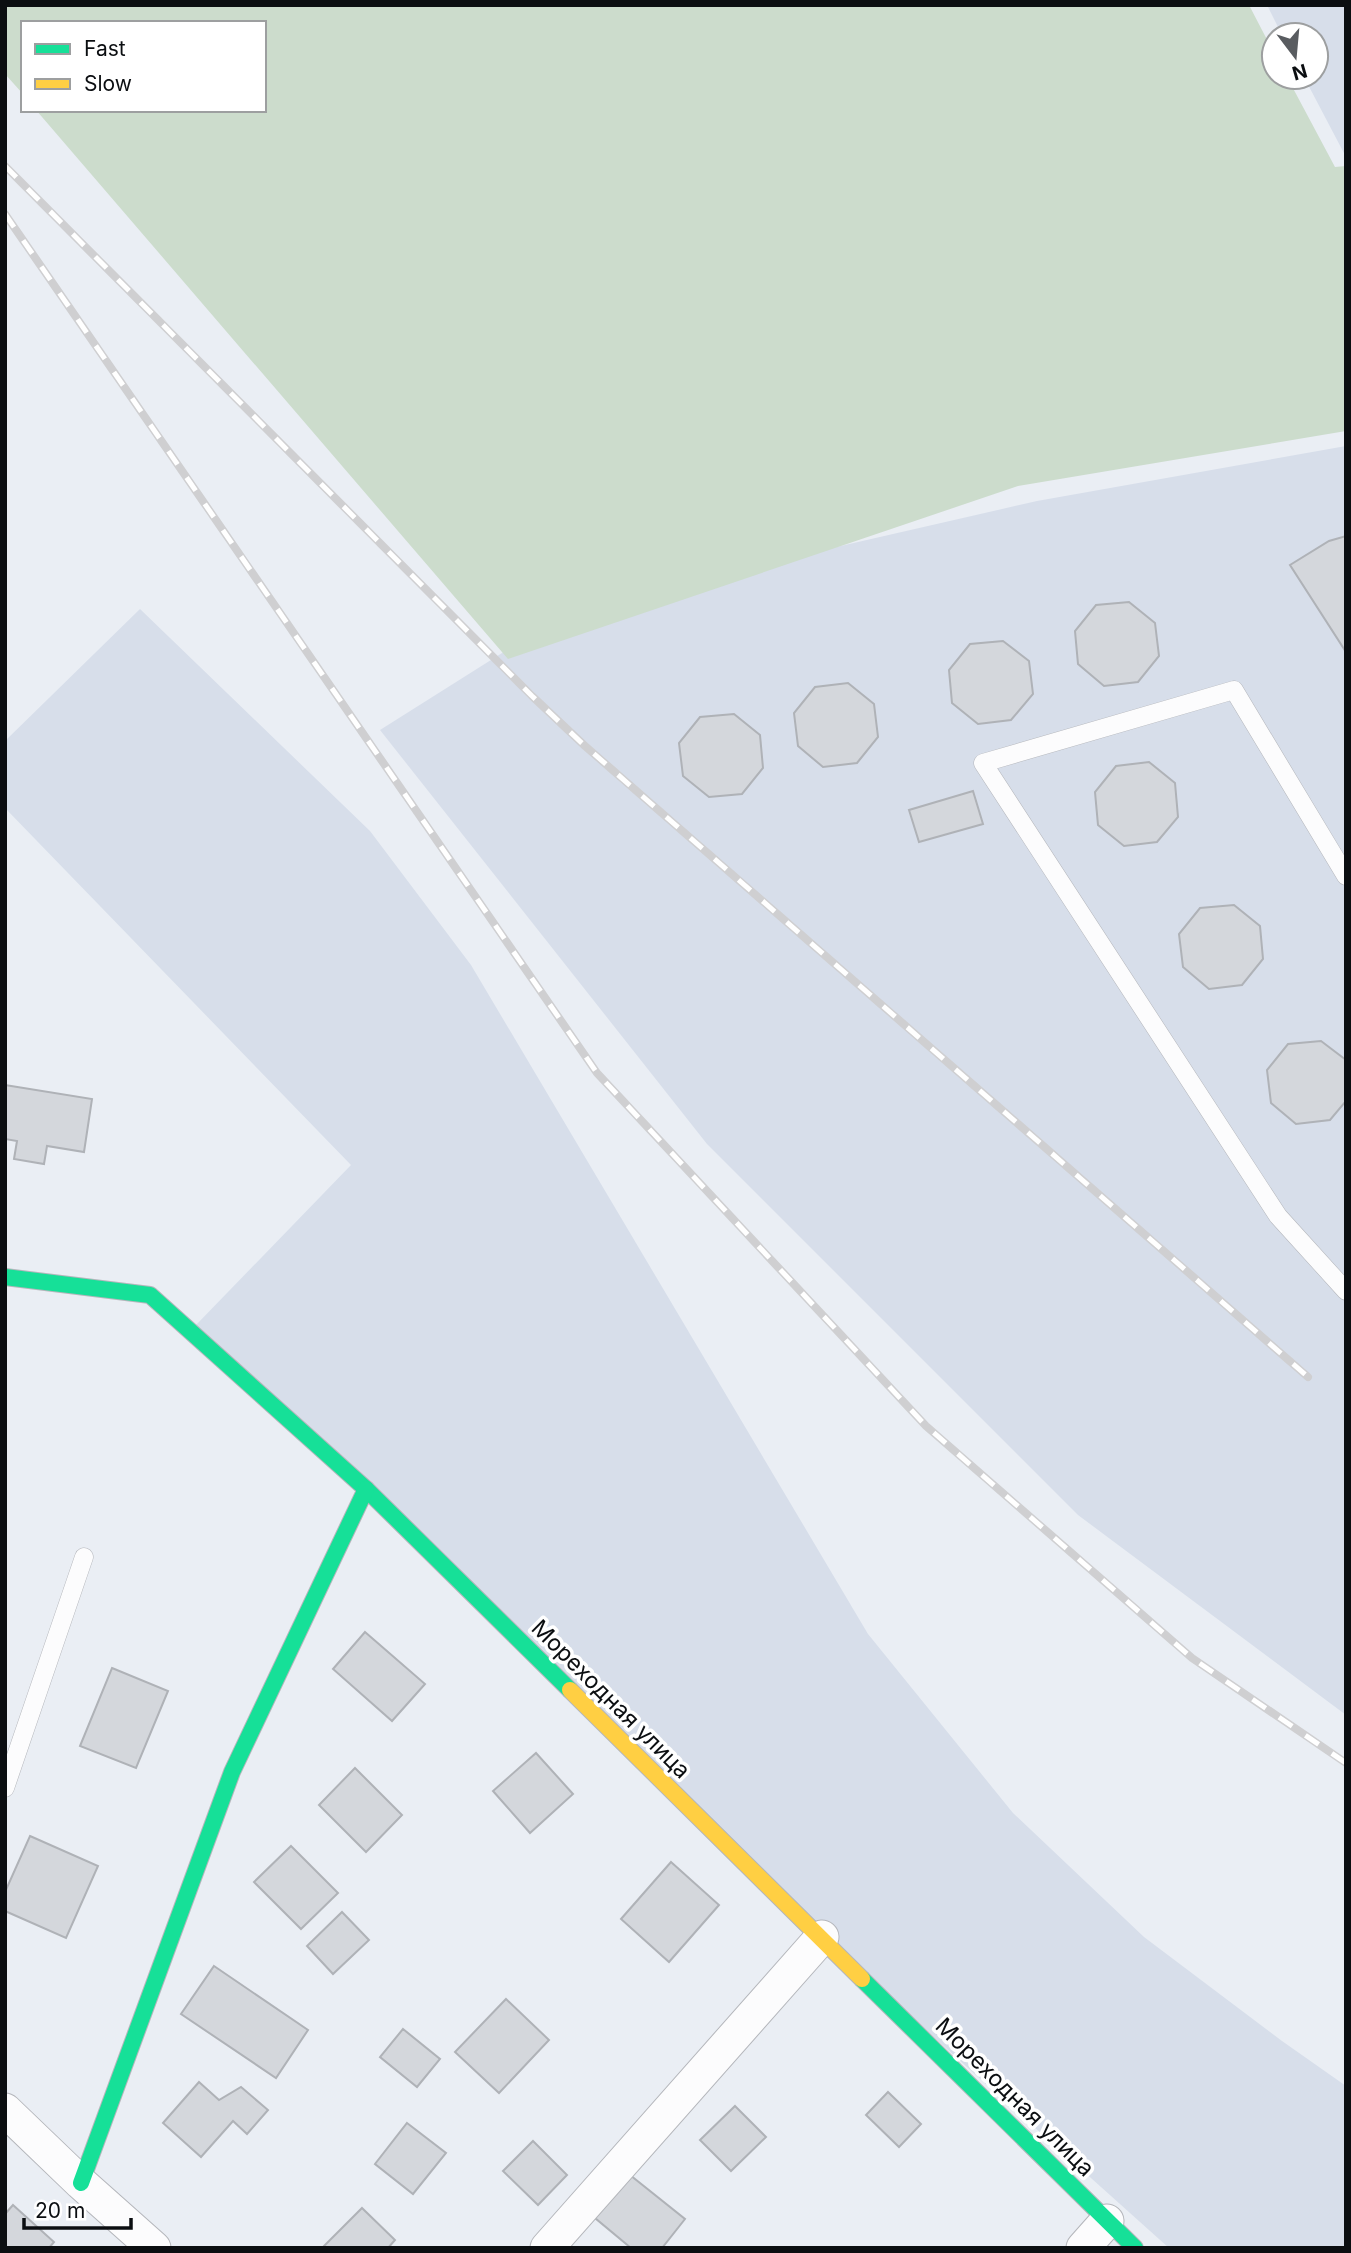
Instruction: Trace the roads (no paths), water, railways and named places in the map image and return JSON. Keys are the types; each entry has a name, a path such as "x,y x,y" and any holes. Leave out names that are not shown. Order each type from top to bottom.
{"street":[{"name":"Мореходная улица","path":"5,1277 150,1295 366,1489 1135,2248"},
{"path":"81,2183 232,1772 366,1489"},
{"path":"547,2248 822,1937"},
{"path":"5,2110 154,2248"},
{"path":"1083,2248 1107,2221"}],"lane":[{"path":"1346,876 1234,691 983,763 1278,1216 1346,1291"},
{"path":"5,1788 84,1557"}],"railway":[{"path":"5,166 532,696 585,746 1308,1377"},
{"path":"5,214 597,1073 926,1426 1192,1658 1346,1763"}]}
